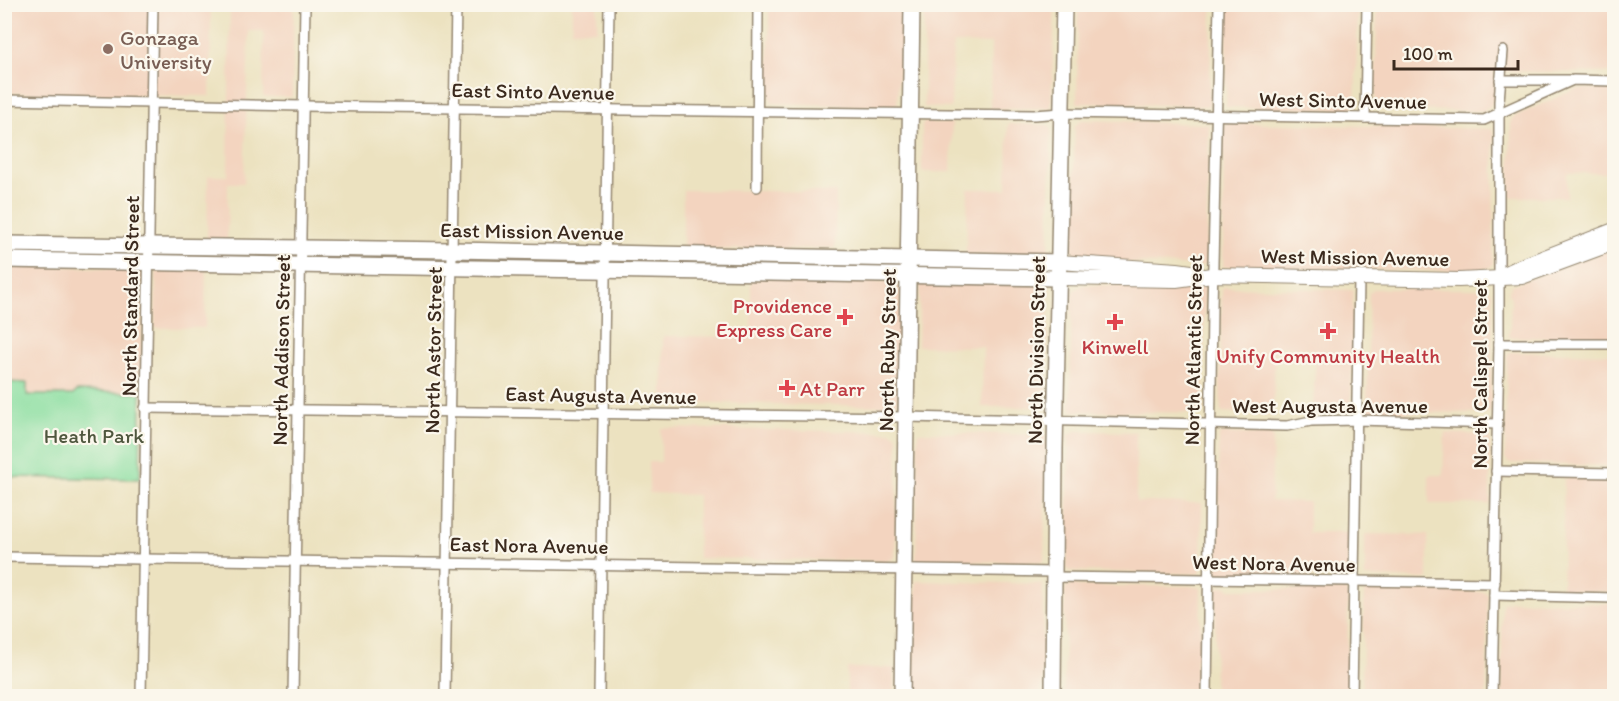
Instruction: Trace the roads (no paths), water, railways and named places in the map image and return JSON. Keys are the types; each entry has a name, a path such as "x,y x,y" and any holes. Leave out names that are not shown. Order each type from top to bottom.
{"main road":[{"name":"North Ruby Street","path":"902,696 912,4"},
{"name":"North Division Street","path":"1053,696 1064,4"},
{"name":"West Mission Avenue","path":"1497,278 1519,267 1614,230"},
{"name":"West Mission Avenue","path":"1059,262 1177,270 1212,275 1459,280 1522,277 1614,243"},
{"name":"East Mission Avenue","path":"4,244 453,250 605,262 1059,278"},
{"name":"East Mission Avenue","path":"4,260 452,268 605,262 910,258 1059,262"},
{"name":"West Mission Avenue","path":"1059,278 1176,280 1212,275"}],"street":[{"name":"North Standard Street","path":"141,696 153,4"},
{"name":"North Addison Street","path":"293,696 305,4"},
{"name":"North Astor Street","path":"445,696 456,4"},
{"path":"599,696 609,4"},
{"path":"757,187 758,4"},
{"name":"North Atlantic Street","path":"1207,696 1207,580 1218,4"},
{"path":"1365,118 1367,4"},
{"name":"North Calispel Street","path":"1492,696 1499,344 1497,278 1499,115 1503,51"},
{"path":"1500,80 1573,80"},
{"name":"West Sinto Avenue","path":"1062,113 1484,120 1573,80 1614,81"},
{"name":"East Sinto Avenue","path":"4,100 607,110 1034,115 1062,113"},
{"path":"1352,696 1359,279"},
{"path":"1499,344 1614,344"},
{"name":"East Augusta Avenue","path":"145,408 907,417 1056,421"},
{"name":"West Augusta Avenue","path":"1056,421 1287,426 1311,421 1357,420 1498,424"},
{"path":"1497,471 1614,473"},
{"name":"East Nora Avenue","path":"4,557 601,564 1054,574"},
{"name":"West Nora Avenue","path":"1054,574 1207,580 1495,583"},
{"path":"1494,595 1614,598"}],"place":[{"name":"Gonzaga University","path":"108,49"},
{"name":"Providence Express Care","path":"845,317"},
{"name":"Kinwell","path":"1115,322"},
{"name":"Unify Community Health","path":"1328,331"},
{"name":"At Parr","path":"787,388"}],"park label":[{"name":"Heath Park","path":"94,435"}]}
